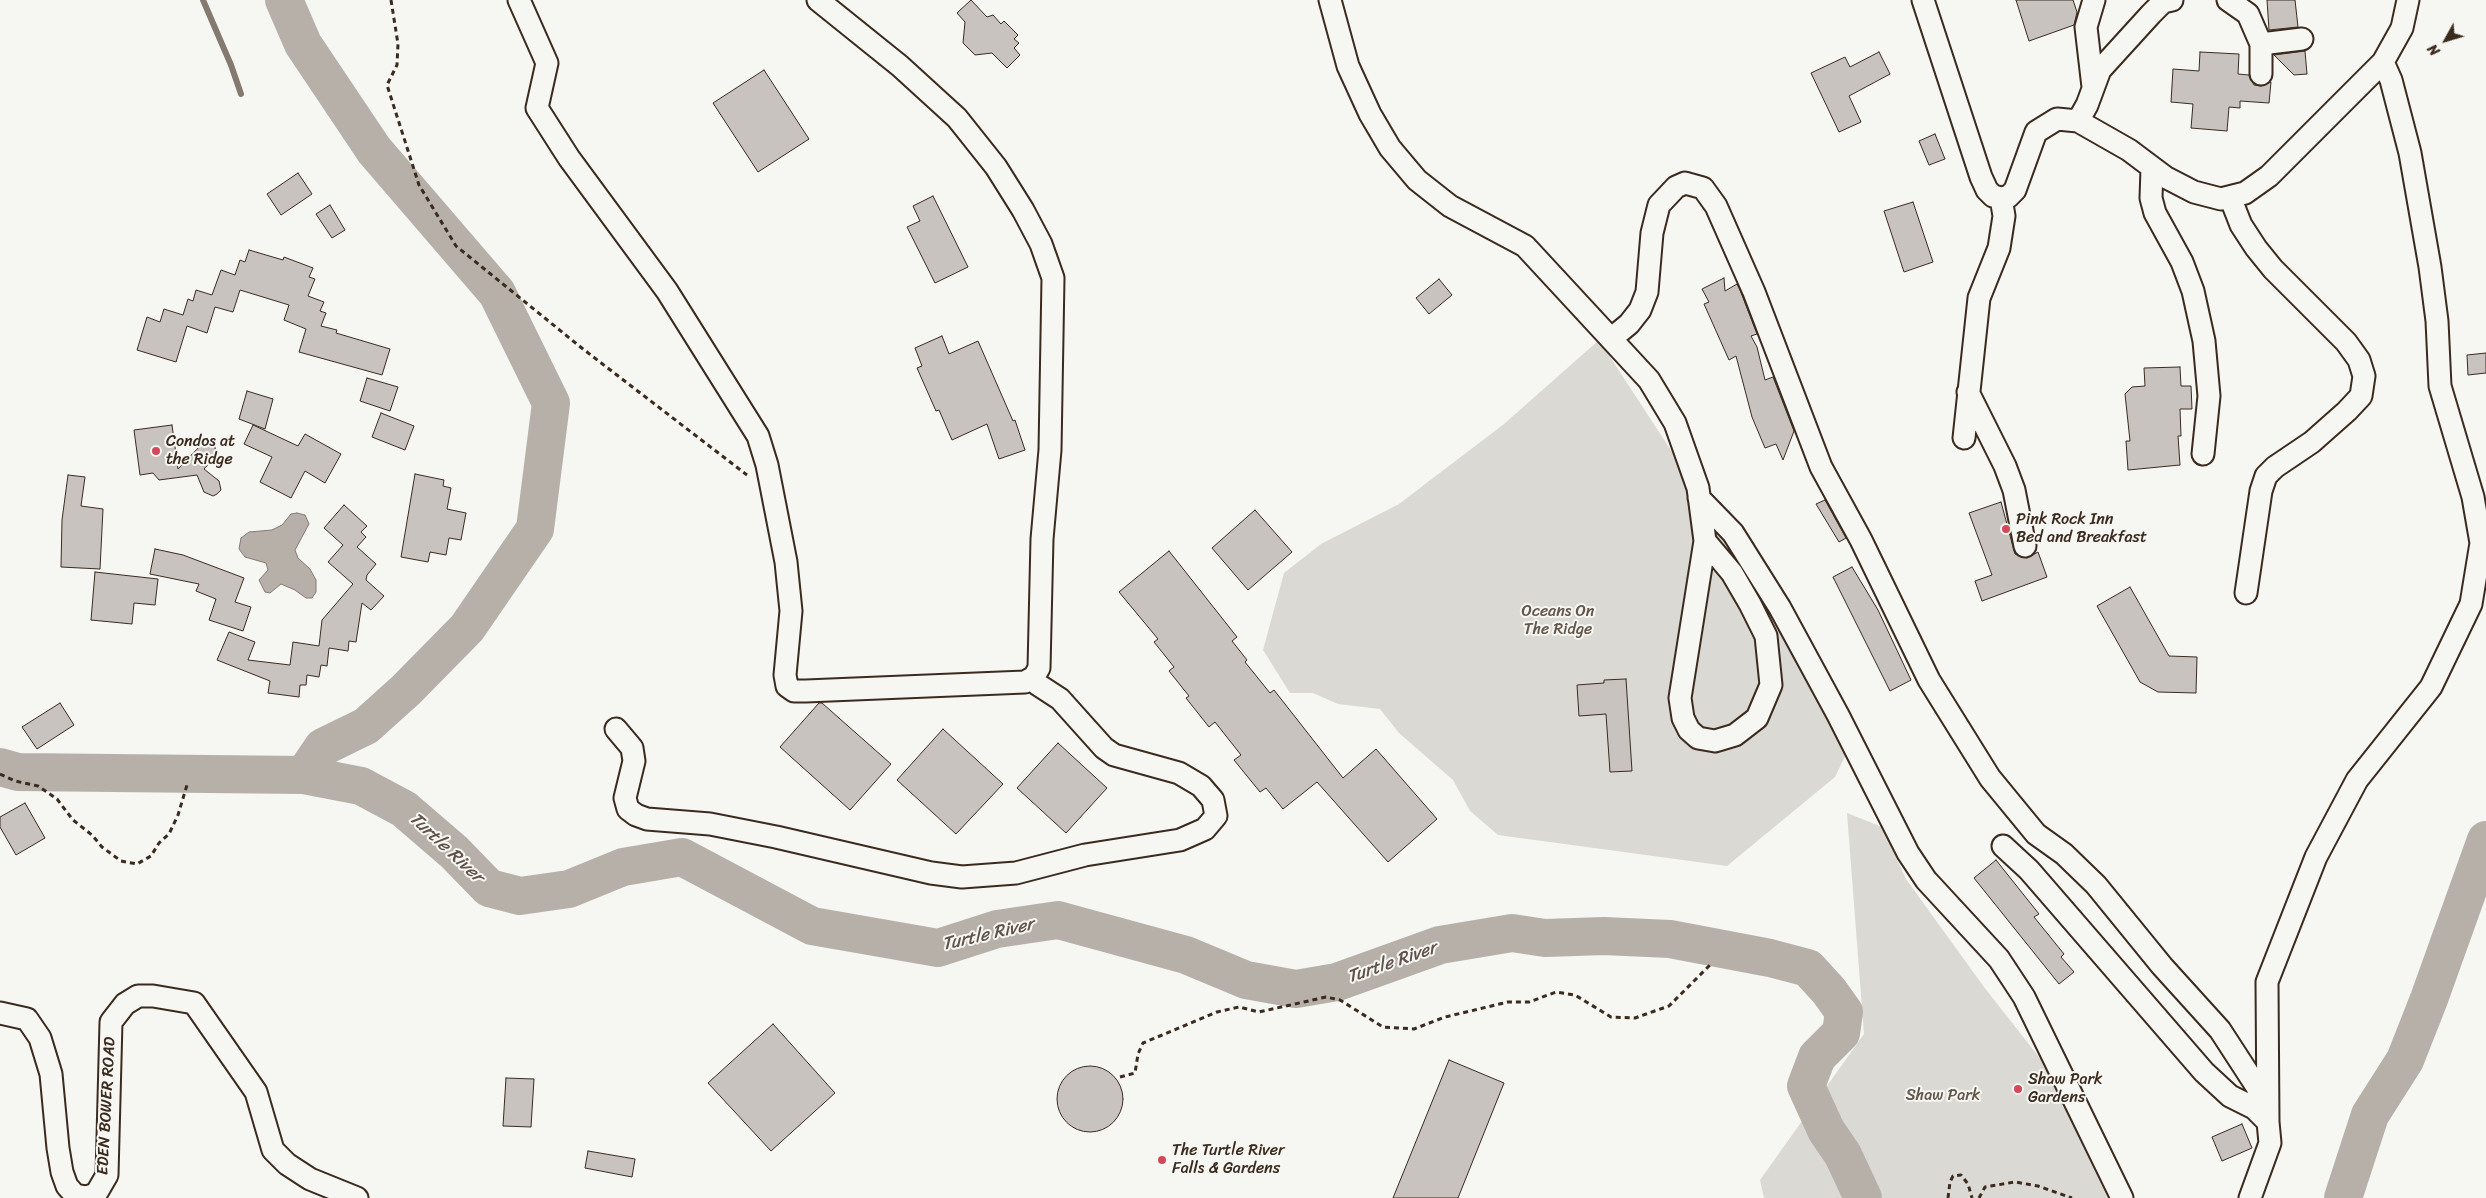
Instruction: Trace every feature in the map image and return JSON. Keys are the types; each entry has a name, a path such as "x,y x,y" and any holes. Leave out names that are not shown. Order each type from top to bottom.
{"street":[{"path":"519,0 547,63 536,108 569,158 667,291 758,436 773,495 786,562 791,611 785,675 787,686 794,691 806,691 1025,682 1034,677 1039,668 1042,539 1050,450 1052,278 1041,244 1023,210 996,167 957,118 900,66 818,0"},
{"path":"1330,0 1348,66 1370,114 1390,148 1417,180 1450,206 1525,246 1649,380 1675,423 1698,488 1704,541 1680,698 1683,718 1689,730 1698,738 1716,741 1736,734 1757,718 1771,685 1766,636 1732,573 1704,541"},
{"path":"1923,0 1980,177 1987,190 1993,196 2008,197 2014,190 2036,132 2057,119 2078,120 2129,150 2165,177 2194,192 2222,199 2245,193 2269,176 2382,62 2402,28 2408,0"},
{"path":"2093,87 2086,27 2094,0"},
{"path":"2078,120 2087,105 2100,70 2153,7 2172,0"},
{"path":"2228,0 2248,14 2261,44 2261,74"},
{"path":"2261,44 2302,40"},
{"path":"2250,1198 2270,1143 2268,1122 2267,982 2316,857 2357,780 2431,687 2471,604 2481,543 2473,497 2440,386 2438,321 2421,212 2402,118 2391,80 2382,62"},
{"path":"2152,168 2151,198 2155,213 2182,262 2193,291 2204,341 2209,396 2203,454"},
{"path":"1612,338 1634,317 1647,292 1652,233 1659,205 1676,187 1685,183 1703,188 1716,206 1754,292 1820,467 1861,540 1928,680 1990,778 2036,834 2064,854 2096,885 2162,966 2220,1030 2257,1087 2268,1122"},
{"path":"2230,196 2241,225 2256,248 2273,269 2346,342 2359,360 2364,376 2361,396 2347,411 2312,442 2275,467 2266,476 2261,491 2246,593"},
{"path":"1964,438 1979,298 1999,248 2004,216 2001,198"},
{"path":"1968,392 2005,466 2014,490 2024,546"},
{"path":"1699,498 1733,533 1780,608 1838,715 1908,853 1926,880 1999,959 2024,997 2122,1198"},
{"path":"616,729 632,748 634,761 625,798 628,809 636,815 647,819 710,824 776,837 931,874 962,877 1016,873 1085,855 1180,840 1205,829 1216,816 1213,800 1201,786 1179,773 1114,755 1104,748 1060,699 1037,684 1034,677"},
{"path":"2003,846 2029,870 2204,1072 2230,1096 2254,1108 2268,1122"},
{"name":"EDEN BOWER ROAD","path":"0,1013 28,1019 40,1038 52,1074 58,1148 62,1172 67,1186 75,1195 86,1197 96,1194 107,1175 111,1022 125,1004 138,996 153,996 194,1002 256,1092 273,1150 287,1164 310,1179 357,1198"}],"path":[{"path":"391,0 398,44 397,65 387,85 419,185 456,246 583,350 773,495"},
{"path":"0,774 14,781 38,786 58,799 73,820 92,835 102,847 121,861 137,864 151,856 159,843 169,834 178,815 187,785"},
{"path":"1120,1078 1135,1073 1138,1054 1143,1044 1216,1012 1239,1007 1259,1012 1326,997 1340,1000 1383,1027 1414,1029 1445,1017 1508,1002 1529,1002 1556,992 1575,996 1612,1017 1635,1018 1669,1006 1710,964"},
{"path":"1948,1198 1950,1182 1953,1176 1961,1175 1968,1184 1972,1198"},
{"path":"1979,1198 1984,1187 2015,1182 2038,1186 2072,1198"}],"green space":[{"name":"Oceans On The Ridge","path":"1599,340 1766,596 1847,752 1835,777 1727,866 1498,835 1470,811 1453,780 1399,733 1380,709 1338,704 1313,693 1290,693 1263,650 1284,573 1321,544 1399,504 1504,424"},
{"name":"Shaw Park","path":"1847,813 1882,827 1906,879 1984,987 2053,1075 2112,1198 1764,1198 1760,1180 1864,1034"}],"shaded area":[{"path":"291,514 305,515 309,524 295,550 298,558 310,569 316,580 316,592 312,598 306,598 295,590 281,584 270,593 265,592 259,580 268,570 266,563 245,557 239,549 241,538 249,532 272,530 282,525"}],"building":[{"path":"971,0 987,17 993,15 1001,24 1004,21 1018,35 1014,39 1019,43 1014,48 1020,55 1007,68 992,53 975,55 963,43 965,22 957,13"},
{"path":"2016,0 2073,0 2077,12 2074,25 2029,41"},
{"path":"2267,0 2295,0 2298,27 2269,30"},
{"path":"2305,51 2307,74 2294,75 2274,55"},
{"path":"1879,52 1890,74 1849,96 1861,122 1839,132 1811,73 1845,57 1850,67"},
{"path":"2200,52 2239,54 2238,74 2249,75 2254,85 2261,86 2271,82 2269,103 2240,101 2240,108 2229,107 2227,131 2191,128 2193,104 2171,102 2173,69 2199,71"},
{"path":"764,70 809,139 758,172 713,103"},
{"path":"1935,134 1945,159 1929,165 1919,141"},
{"path":"298,173 312,194 281,215 267,194"},
{"path":"933,196 968,267 935,283 907,227 920,221 913,206"},
{"path":"1913,202 1933,262 1904,272 1884,211"},
{"path":"330,205 345,230 332,238 316,214"},
{"path":"249,250 283,260 284,257 313,268 309,277 315,279 308,296 324,302 320,311 326,313 321,326 337,330 336,333 390,349 382,375 299,352 306,329 284,320 289,305 240,290 233,312 215,307 207,333 187,326 176,362 137,350 147,317 160,322 164,309 183,315 188,299 193,301 196,290 212,295 221,270 235,275 240,260 245,262"},
{"path":"1724,278 1725,291 1737,284 1740,290 1757,334 1751,336 1757,347 1765,380 1773,377 1794,431 1783,460 1776,444 1765,448 1752,417 1736,356 1729,360 1704,304 1709,302 1702,289"},
{"path":"1439,279 1452,295 1429,314 1416,298"},
{"path":"942,336 949,354 978,341 1013,421 1015,420 1025,450 999,459 987,424 952,440 939,410 936,411 917,368 922,366 915,348"},
{"path":"2486,353 2486,373 2468,375 2467,355"},
{"path":"2180,367 2181,386 2191,386 2192,409 2180,409 2181,436 2178,436 2180,465 2128,470 2126,441 2130,441 2125,394 2132,387 2145,386 2144,368"},
{"path":"367,378 398,387 390,411 360,401"},
{"path":"247,391 273,399 265,429 239,419"},
{"path":"381,413 414,426 405,450 372,437"},
{"name":"Condos at the Ridge","path":"172,425 178,469 202,444 207,442 215,447 216,456 204,469 219,481 221,490 217,494 213,496 204,492 197,475 159,480 153,473 140,475 134,430"},
{"path":"253,425 298,446 305,434 341,454 325,483 305,471 291,498 260,482 272,457 244,444"},
{"path":"415,474 444,480 443,486 451,488 447,509 466,513 461,540 449,538 446,555 430,552 428,562 401,557"},
{"path":"68,475 85,477 81,506 103,509 100,569 61,567 62,520"},
{"path":"1825,500 1846,538 1839,542 1816,504"},
{"path":"2001,502 2015,554 2027,558 2038,552 2047,577 1982,601 1975,581 1992,575 1969,513"},
{"path":"344,505 367,526 361,532 366,537 357,547 376,564 367,575 366,580 384,596 371,610 362,603 356,642 349,641 348,651 329,648 327,666 321,665 319,677 307,675 306,685 300,685 299,697 268,693 270,681 217,660 229,632 255,642 248,660 290,665 293,642 319,646 322,620 353,584 328,562 343,545 324,528"},
{"path":"1255,510 1292,552 1248,590 1212,548"},
{"path":"155,549 183,555 244,578 235,602 251,607 243,631 209,620 216,599 196,591 199,584 150,574"},
{"path":"1169,551 1237,637 1232,641 1247,660 1245,662 1270,693 1274,690 1343,778 1376,749 1437,819 1388,862 1317,782 1283,809 1266,788 1260,792 1234,760 1241,755 1215,722 1209,727 1186,698 1189,696 1169,671 1174,667 1154,642 1158,639 1119,592"},
{"path":"1852,567 1878,610 1911,680 1890,691 1833,577"},
{"path":"95,572 158,579 155,605 134,603 132,624 91,620"},
{"path":"2130,587 2169,656 2197,657 2196,693 2158,692 2140,682 2097,606"},
{"name":"Oceans On The Ridge","path":"1626,679 1632,771 1610,772 1606,714 1579,716 1577,685 1604,683 1604,680"},
{"path":"60,703 74,725 37,749 22,727"},
{"path":"819,703 822,703 891,764 850,810 780,747"},
{"path":"943,729 1003,784 956,834 897,780"},
{"path":"1058,743 1107,788 1066,833 1017,788"},
{"path":"25,803 45,838 16,855 0,827 0,817"},
{"path":"1996,860 2039,914 2034,917 2064,954 2061,957 2074,972 2059,984 1974,878"},
{"path":"773,1024 835,1093 771,1151 708,1083"},
{"path":"1449,1060 1504,1083 1458,1198 1393,1198"},
{"path":"1083,1066 1097,1066 1109,1071 1118,1080 1123,1092 1121,1112 1114,1123 1097,1132 1083,1132 1071,1127 1062,1118 1057,1106 1057,1092 1062,1080 1071,1071"},
{"path":"506,1078 534,1079 531,1127 503,1126"},
{"path":"2242,1124 2252,1148 2222,1161 2212,1137"},
{"path":"588,1151 635,1159 632,1177 585,1168"}],"waterway":[{"path":"203,0 231,65 241,94"},
{"path":"284,0 303,44 374,150 497,293 551,403 535,529 467,628 406,690 366,726 323,747 304,775"},
{"name":"Turtle River","path":"0,767 18,772 304,775 361,786 404,809 454,852 489,888 520,896 569,889 623,867 682,857 812,926 938,948 997,929 1058,920 1186,955 1246,980 1296,989 1337,982 1440,945 1512,933 1545,938 1604,936 1670,939 1770,958 1808,968 1829,991 1844,1012 1841,1033 1817,1057 1806,1086 1826,1130 1843,1155 1863,1198"},
{"path":"2343,1198 2370,1115 2405,1060 2486,840"}],"place":[{"name":"Condos at the Ridge","path":"156,451"},
{"name":"Pink Rock Inn Bed and Breakfast","path":"2006,529"},
{"name":"Shaw Park Gardens","path":"2018,1089"},
{"name":"The Turtle River Falls & Gardens","path":"1162,1160"}]}
